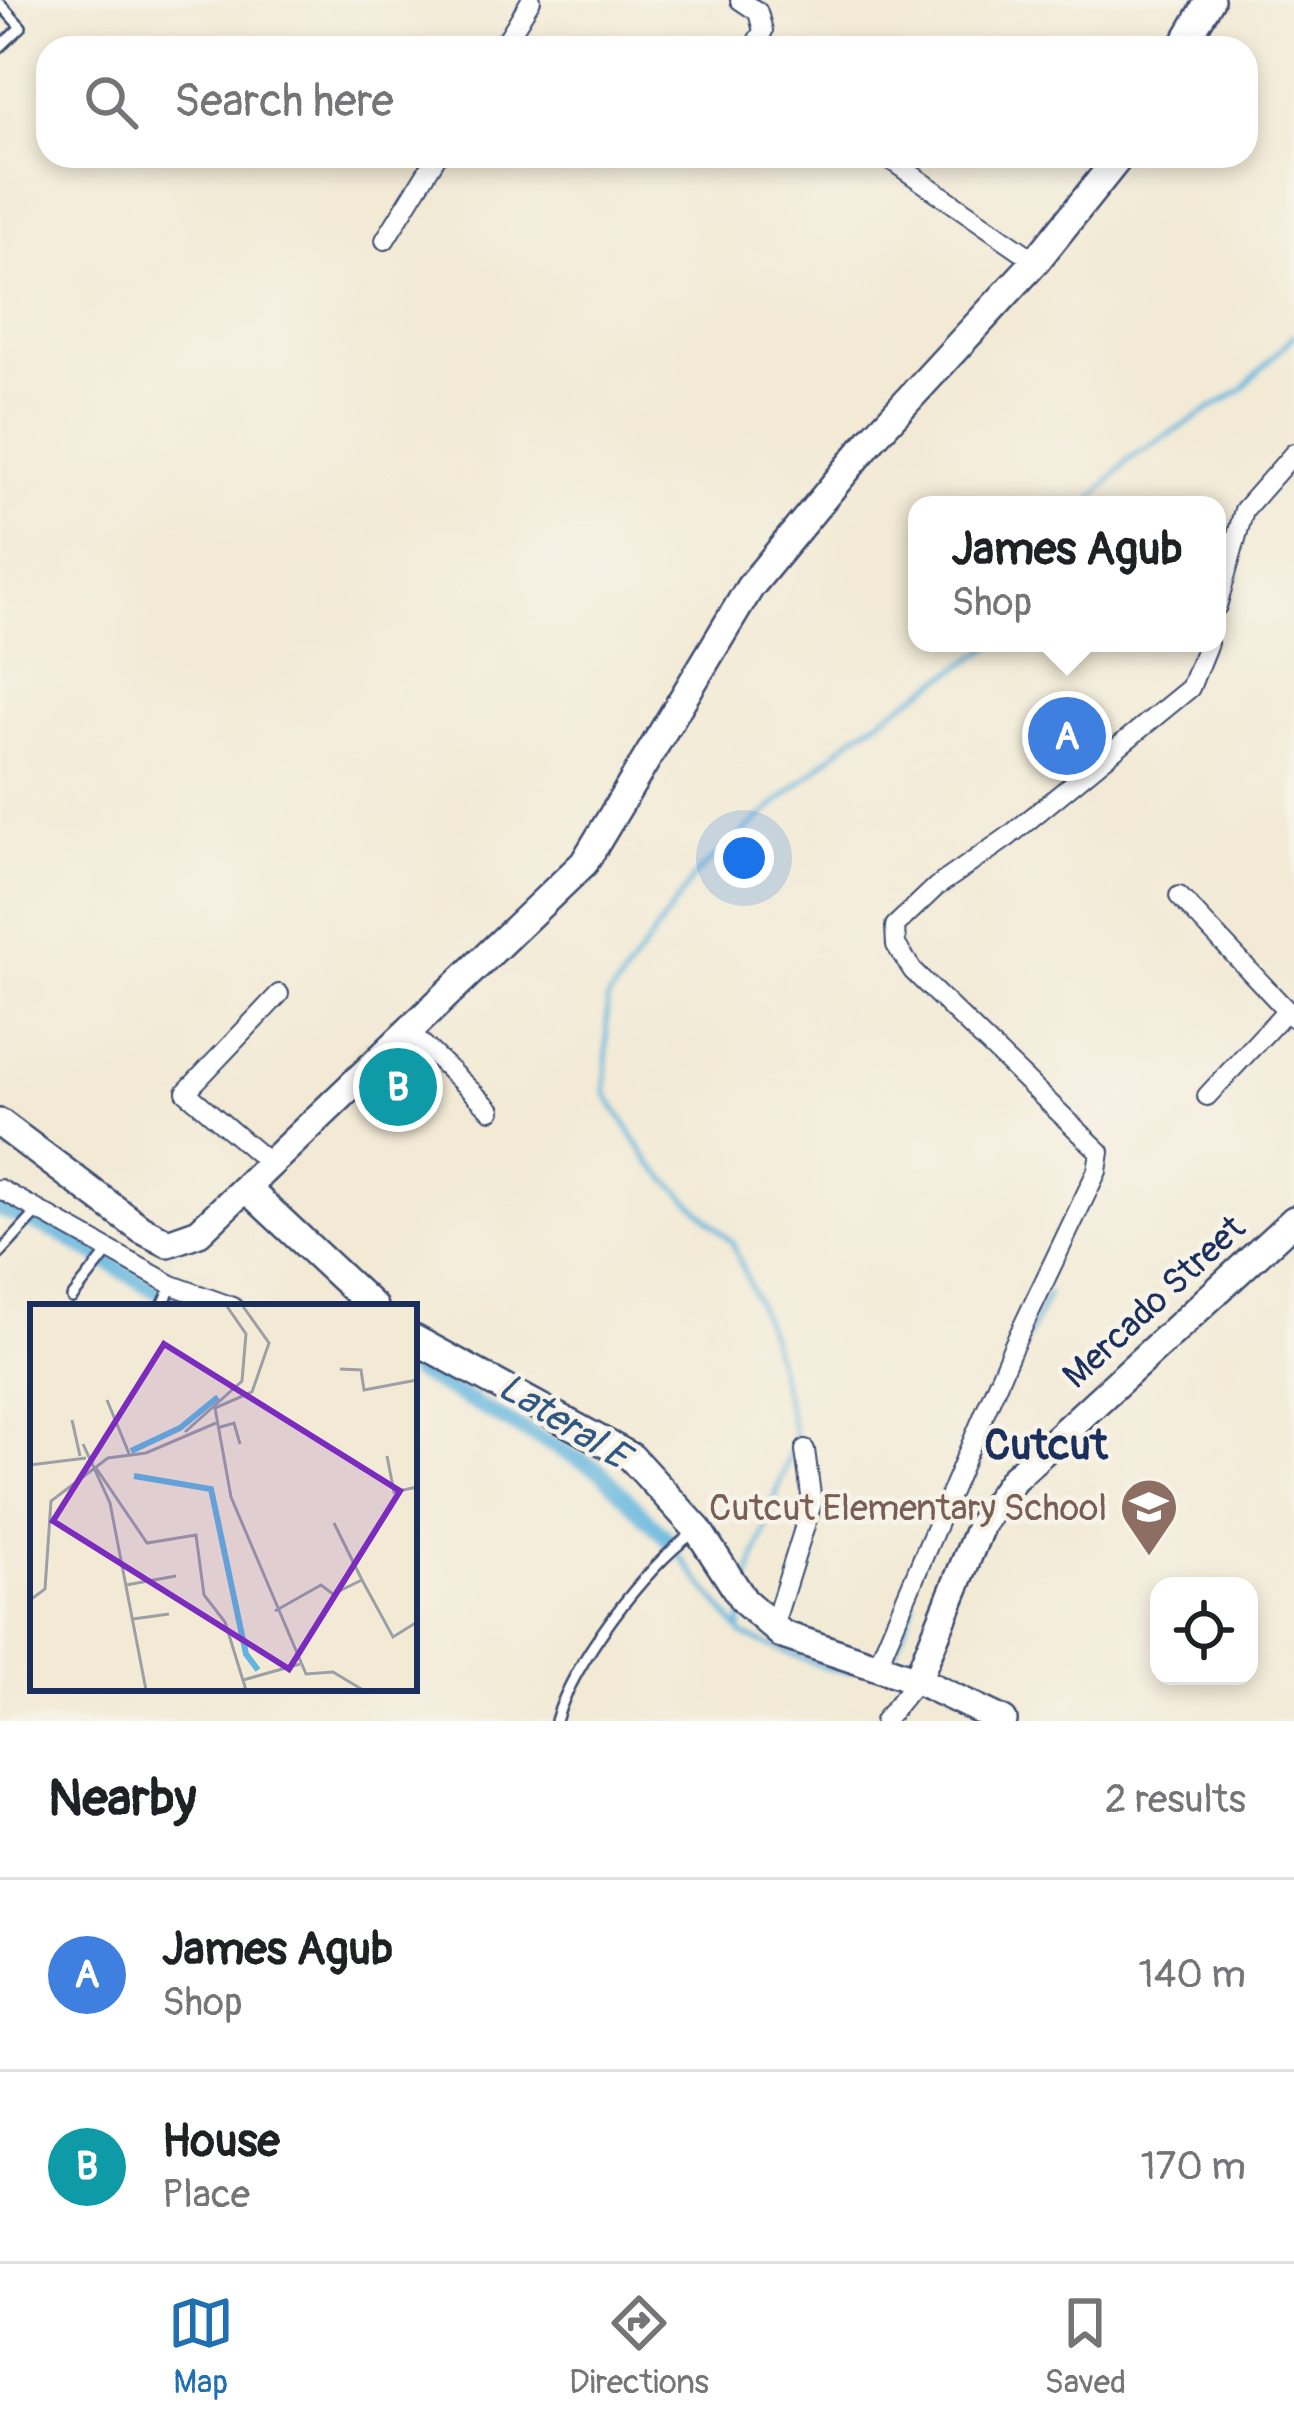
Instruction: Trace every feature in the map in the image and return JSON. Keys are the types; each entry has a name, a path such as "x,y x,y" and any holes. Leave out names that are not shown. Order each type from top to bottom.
{"street":[{"path":"509,36 531,0"},
{"path":"740,0 758,12 760,36"},
{"path":"1189,36 1210,0"},
{"path":"386,240 429,168"},
{"path":"903,168 1036,261"},
{"path":"0,1123 141,1229 168,1243 200,1232 584,863 750,587 872,439 1036,261 1110,168"},
{"path":"1226,574 1244,510 1294,454"},
{"path":"875,1670 1012,1349 1097,1171 1100,1152 913,971 896,945 896,926 936,886 1007,837 1190,688 1204,652"},
{"path":"1178,896 1291,1014 1207,1096"},
{"path":"271,1165 186,1092 278,994"},
{"path":"411,1033 491,1109"},
{"path":"247,1188 370,1304"},
{"path":"0,1189 35,1214 171,1288 223,1304"},
{"name":"Mercado Street","path":"917,1680 981,1524 1013,1479 1294,1220"},
{"path":"417,1341 631,1457 698,1531 762,1614 804,1645 917,1680 1004,1721"},
{"path":"762,1614 812,1503 806,1450"},
{"path":"884,1721 917,1680"}],"lane":[{"path":"0,4 21,27 0,47"},
{"path":"0,1253 35,1214"},
{"path":"72,1298 110,1251"},
{"path":"163,1304 171,1288"},
{"path":"556,1721 619,1612 660,1556 698,1531"}],"waterway":[{"path":"1095,496 1129,459 1241,390 1294,335"},
{"path":"747,1583 795,1437 770,1335 732,1242 650,1163 606,1093 607,1001 696,874 855,735 983,652"},
{"name":"Lateral E","path":"0,1209 61,1234 178,1304"},
{"path":"998,1403 1048,1294"},
{"name":"Lateral E","path":"417,1373 600,1471 669,1541"},
{"path":"677,1553 743,1635 829,1669 850,1672"},
{"path":"893,1658 914,1602"},
{"path":"740,1630 742,1612"}],"place":[{"name":"James Agub","path":"1067,736"},
{"name":"House","path":"398,1087"},
{"name":"Cutcut Elementary School","path":"1149,1558"}],"district":[{"name":"Cutcut","path":"1046,1444"}]}
